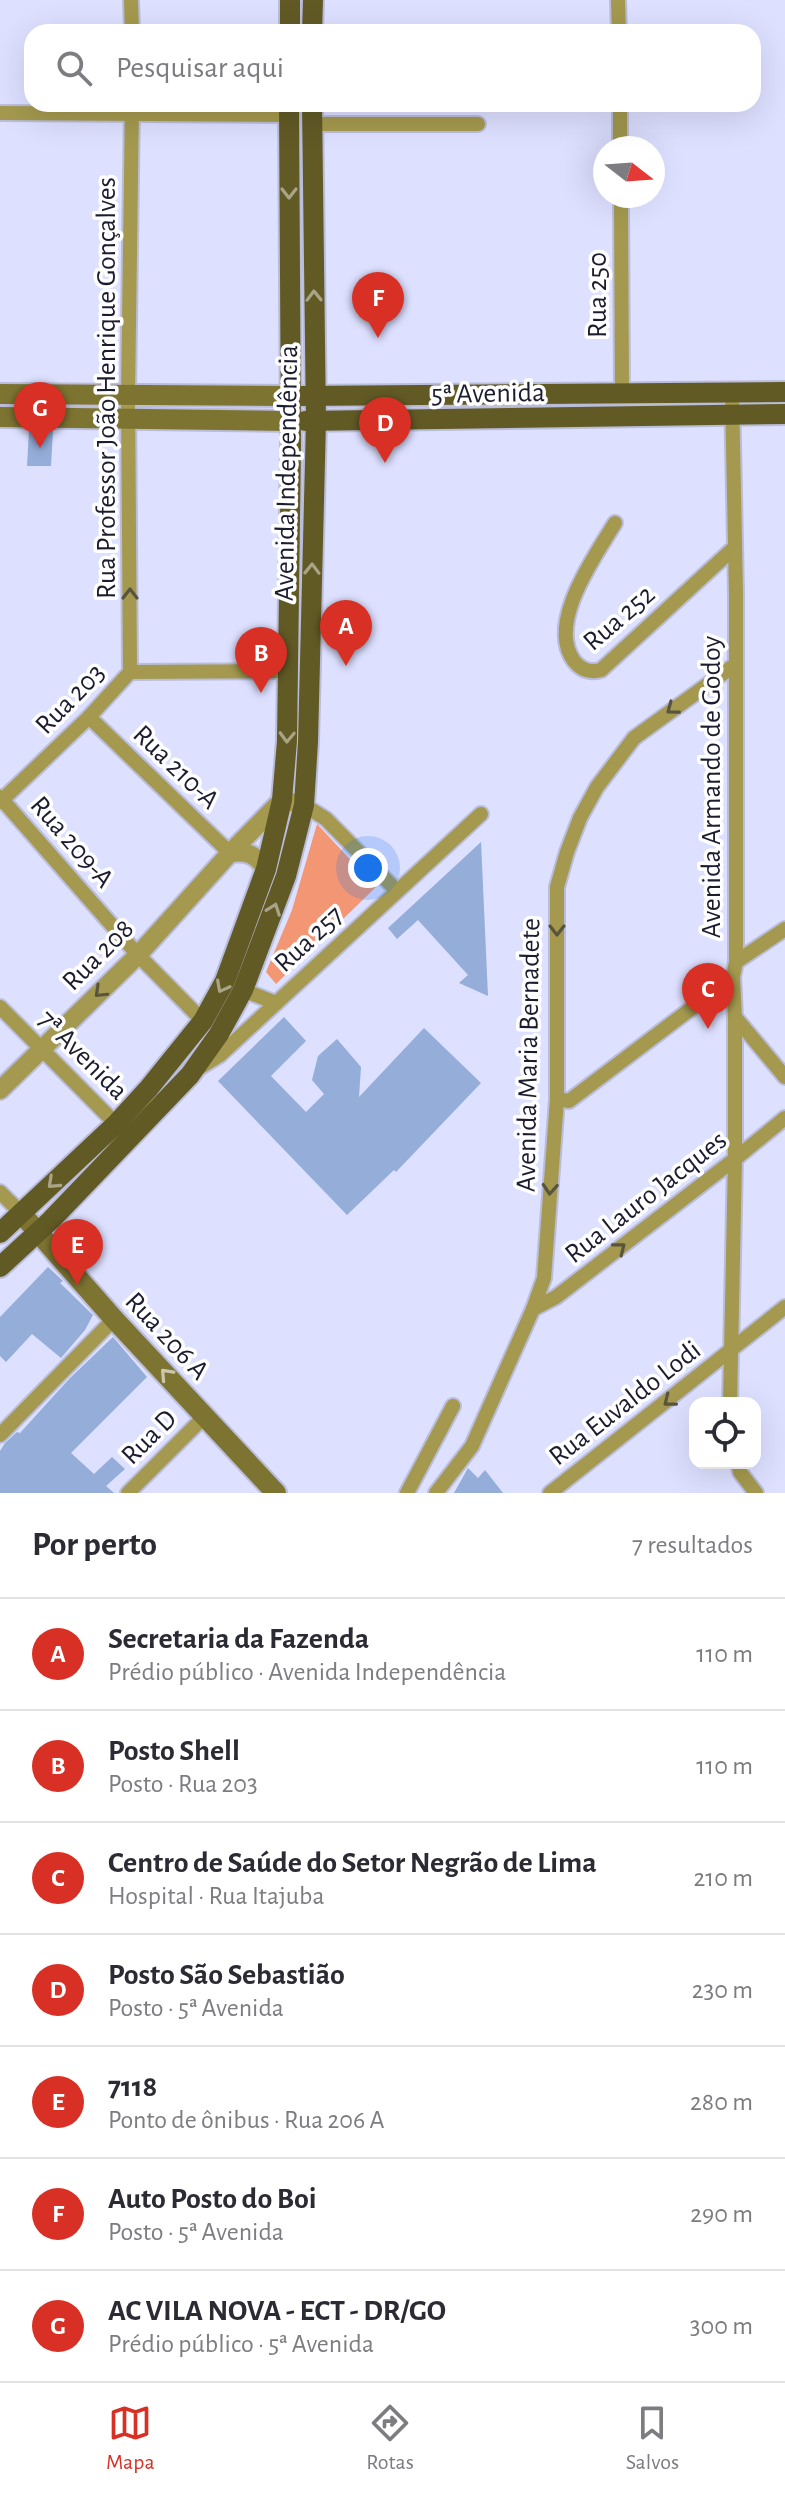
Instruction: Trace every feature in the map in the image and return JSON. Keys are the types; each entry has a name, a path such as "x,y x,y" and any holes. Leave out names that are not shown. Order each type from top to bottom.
{"main road":[{"path":"290,0 290,24"},
{"path":"312,24 313,0"},
{"name":"Avenida Independência","path":"0,1267 39,1231 123,1131 149,1088 203,1021 225,981 266,869 282,800 287,741 289,112"},
{"name":"Avenida Independência","path":"0,1233 123,1131 164,1104 190,1075 219,1034 243,990 286,876 304,805 316,421 312,114"},
{"name":"5ª Avenida","path":"0,394 315,396 785,392"},
{"name":"5ª Avenida","path":"0,417 316,421 785,414"},
{"path":"149,1088 164,1104"},
{"name":"Rua 206 A","path":"21,1213 114,1319 276,1493"}],"street":[{"path":"131,0 132,24"},
{"path":"618,0 619,24"},
{"path":"0,113 33,112"},
{"name":"Rua Professor João Henrique Gonçalves","path":"130,672 128,395 132,112"},
{"path":"620,112 620,136"},
{"path":"312,114 478,124"},
{"name":"Rua 250","path":"621,208 622,394"},
{"name":"Avenida Armando de Godoy","path":"730,1397 735,1159 736,664 732,393"},
{"name":"Rua 252","path":"615,523 577,587 569,611 569,652 575,663 593,672 601,670 735,547"},
{"name":"Avenida Maria Bernadete","path":"436,1493 472,1446 544,1278 557,1099 557,887 580,818 597,787 634,738 736,664"},
{"name":"Rua 203","path":"1,800 89,717 130,672 287,671"},
{"name":"Rua 210-A","path":"89,717 230,853"},
{"name":"Rua 209-A","path":"1,800 138,955 203,1021"},
{"path":"282,800 304,805 326,819 397,891"},
{"name":"Rua 208","path":"0,1090 138,955 282,800"},
{"name":"Rua 257","path":"190,1075 220,1055 481,814"},
{"path":"230,853 247,852 266,869"},
{"path":"557,1099 569,1101 785,929"},
{"name":"Rua 257","path":"243,990 276,1003"},
{"name":"7ª Avenida","path":"0,1007 123,1131"},
{"path":"735,1017 785,1077"},
{"name":"Rua Lauro Jacques","path":"533,1309 556,1297 785,1118"},
{"path":"0,1192 21,1213"},
{"name":"Rua Euvaldo Lodi","path":"550,1493 785,1307"},
{"path":"0,1435 114,1319"},
{"path":"407,1493 453,1406"},
{"name":"Rua D","path":"128,1493 205,1416"},
{"path":"739,1469 756,1493"}],"shaded area":[{"path":"317,824 376,887 276,984 266,972 292,910"}],"building":[{"path":"29,430 53,431 51,466 27,466"},
{"path":"481,842 488,996 459,983 468,975 418,920 397,939 388,928"},
{"path":"284,1017 306,1041 271,1076 306,1112 324,1094 312,1080 318,1056 337,1039 361,1067 359,1097 424,1028 481,1083 396,1172 394,1170 347,1215 218,1081"},
{"path":"48,1267 93,1315 85,1330 61,1358 32,1334 6,1362 0,1356 0,1317"},
{"path":"113,1337 147,1377 71,1453 94,1474 112,1457 125,1469 106,1486 114,1493 0,1493 0,1451 5,1443 17,1432 20,1433"},
{"path":"468,1468 478,1478 485,1470 503,1493 454,1493"}],"place":[{"name":"Auto Posto do Boi","path":"378,338"},
{"name":"AC VILA NOVA - ECT - DR/GO","path":"40,448"},
{"name":"Posto São Sebastião","path":"385,463"},
{"name":"Secretaria da Fazenda","path":"346,666"},
{"name":"Posto Shell","path":"261,693"},
{"name":"Centro de Saúde do Setor Negrão de Lima","path":"708,1029"},
{"name":"7118","path":"77,1285"}]}
